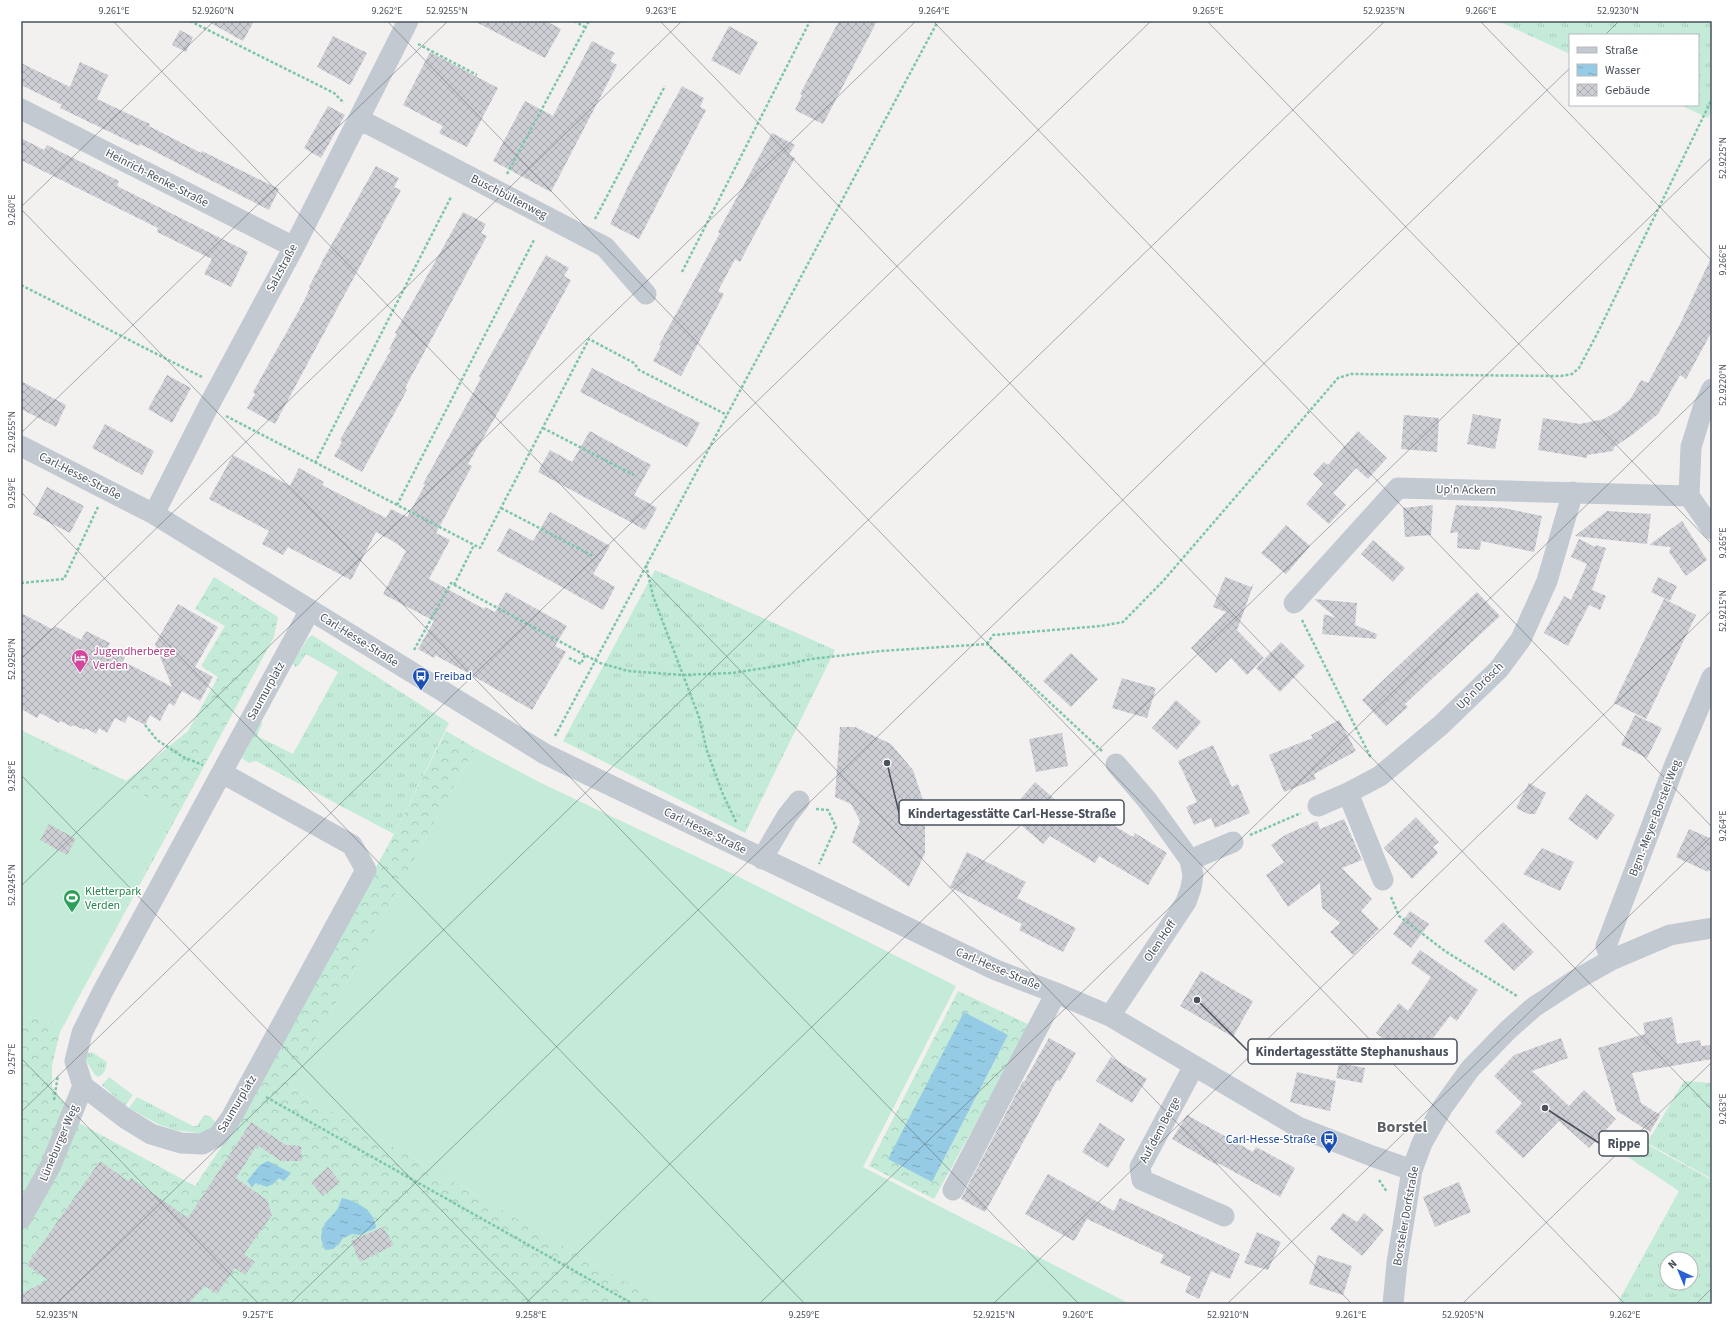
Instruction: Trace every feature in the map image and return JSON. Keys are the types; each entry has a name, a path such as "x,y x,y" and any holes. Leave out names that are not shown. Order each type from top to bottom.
{"street":[{"name":"Salzstraße","path":"154,514 219,386 294,247 408,21"},
{"name":"Heinrich-Renke-Straße","path":"21,109 294,247"},
{"name":"Buschbültenweg","path":"359,119 605,247 646,294"},
{"path":"1712,389 1703,408 1691,447 1689,496 1712,528"},
{"name":"Carl-Hesse-Straße","path":"21,446 154,514 545,754 996,970 1110,1016 1298,1126 1372,1156 1412,1170"},
{"name":"Up'n Ackern","path":"1294,603 1398,488 1689,496"},
{"name":"Up'n Drösch","path":"1318,806 1348,793 1380,776 1441,725 1499,670 1521,639 1547,581 1573,492"},
{"name":"Saumurplatz","path":"222,773 352,845 366,870 231,1118 218,1136 202,1144 181,1142 151,1134 125,1118 83,1086 75,1061 82,1033 222,773 310,610"},
{"name":"Bgm.-Meyer-Borstel-Weg","path":"1611,960 1606,946 1675,764 1710,685"},
{"name":"Olen Hoff","path":"1110,1016 1186,902 1191,888 1193,875 1190,860 1147,800 1116,764"},
{"path":"1348,793 1384,880"},
{"path":"762,859 787,816 799,801"},
{"path":"1190,860 1233,842"},
{"name":"Borsteler Dorfstraße","path":"1393,1304 1397,1263 1412,1170 1422,1143 1442,1108 1470,1069 1508,1030 1534,1008 1574,980 1611,960 1670,935 1712,928"},
{"path":"953,1190 1056,993"},
{"name":"Auf dem Berge","path":"1194,1066 1140,1167 1142,1180 1224,1216"},
{"name":"Lüneburger Weg","path":"21,1219 51,1165 83,1086"}],"path":[{"path":"190,21 334,93 344,102 349,113 359,119"},
{"path":"574,21 585,27"},
{"path":"503,181 589,21"},
{"path":"682,272 810,21"},
{"path":"553,740 938,21"},
{"path":"412,42 477,75"},
{"path":"595,220 665,86"},
{"path":"987,644 993,635 1101,626 1123,622 1164,580 1338,378 1343,375 1561,376 1572,374 1579,368 1597,334 1712,98"},
{"path":"315,463 451,196"},
{"path":"397,505 534,240"},
{"path":"21,285 219,386"},
{"path":"225,415 480,548 588,339 634,363 638,370 727,415"},
{"path":"543,428 634,475"},
{"path":"21,583 64,579 98,506"},
{"path":"501,508 593,556"},
{"path":"454,585 474,545"},
{"path":"646,565 653,596 699,717 707,751 722,792 739,828"},
{"path":"404,668 451,583 595,661 628,671 682,675 732,673 811,659 881,651 987,644 1116,764"},
{"path":"1294,603 1380,776"},
{"path":"569,658 581,664 586,655"},
{"path":"145,725 156,740 182,757 222,773"},
{"path":"799,801 813,808 828,810 836,827 818,866"},
{"path":"1233,842 1318,806"},
{"path":"1384,880 1399,916 1445,950 1522,1000"},
{"path":"248,1087 633,1304"}],"green space":[{"path":"1498,21 1712,21 1712,110 1708,118 1682,106 1699,106 1699,34 1569,34 1569,54"},
{"path":"655,570 835,650 745,833 563,741"},
{"path":"214,577 278,617 274,637 71,1012 176,812 21,734 21,730 126,781 188,731 218,677 201,666 225,626 195,609"},
{"path":"312,635 449,723 394,834 256,761 249,763 242,758 259,724 263,722 257,736 293,754 338,672 306,654 298,666 295,667 293,663 307,639"},
{"path":"446,731 475,748 290,1087 665,1304 21,1304 21,1014 64,1025 60,1032 52,1065 52,1087 79,1123 195,1186 244,1113 394,834"},
{"name":"Kletterpark Verden","path":"21,734 176,812 64,1025 21,1014"},
{"path":"475,748 541,783 731,873 956,986 863,1167 1130,1304 665,1304 290,1087"},
{"path":"958,991 1030,1025 934,1199 869,1166","holes":["964,1012 1008,1035 932,1182"]},
{"path":"92,1052 107,1062 105,1071 98,1077 95,1075 85,1059 86,1054"},
{"path":"109,1077 133,1095 125,1106 102,1085"},
{"path":"1684,1081 1712,1083 1712,1179 1647,1143"},
{"path":"137,1097 193,1126 197,1126 204,1115 211,1117 215,1122 214,1128 206,1134 175,1130 158,1124 129,1108"},
{"path":"1637,1139 1712,1180 1712,1304 1617,1304 1679,1191 1628,1157"}],"water":[{"path":"964,1012 1008,1035 932,1182 888,1159"},
{"path":"268,1161 291,1173 284,1181 279,1178 267,1187 256,1183 252,1187 247,1181 260,1165"},
{"path":"342,1198 359,1204 369,1212 375,1222 376,1228 360,1235 352,1234 343,1238 333,1249 325,1250 321,1239 322,1231 325,1223 337,1210"}],"building":[{"path":"207,21 254,21 243,41"},
{"path":"474,21 546,21 561,29 545,58"},
{"path":"839,21 877,21 823,124 795,110 802,95 800,94"},
{"path":"729,26 758,42 740,75 711,60"},
{"path":"180,30 193,37 186,52 172,45"},
{"path":"333,36 367,53 350,85 317,67"},
{"path":"592,41 615,53 610,61 617,65 551,192 493,161 525,101 553,116"},
{"path":"430,52 498,88 467,147 439,133 443,126 403,105"},
{"path":"80,62 108,75 97,99 150,124 149,126 201,153 202,151 279,189 269,210 140,144 139,146 60,108 62,105 21,85 21,63 70,87"},
{"path":"682,86 704,98 700,107 706,110 639,239 610,224 633,176"},
{"path":"328,106 345,115 321,158 304,148"},
{"path":"772,133 795,145 789,155 795,158 740,262 735,259 718,291 724,294 681,376 653,361 661,346 659,345"},
{"path":"21,138 44,150 47,145 119,181 117,186 248,252 231,287 204,274 212,259 157,232 158,228 21,160"},
{"path":"376,166 399,178 394,187 401,190 275,424 247,408 255,394 253,392 303,303 310,288 309,287 325,256"},
{"path":"463,212 486,224 481,233 487,236 405,388 407,390 362,472 334,456 342,442 340,440 391,350 389,349 397,334 395,333"},
{"path":"546,255 569,268 564,276 571,280 468,464 472,466 436,533 450,540 429,579 484,609 485,607 495,612 506,592 567,626 555,646 566,652 532,710 435,655 434,658 418,649 434,621 383,594 406,551 396,543 376,532 351,580 288,547 283,555 262,544 269,531 209,499 233,455 290,486 299,468 324,482 322,485 386,518 391,509 407,517 425,485 423,484 481,378 479,376"},
{"path":"1712,256 1712,331 1686,379 1680,375 1658,414 1632,435 1614,447 1613,451 1587,455 1587,458 1538,450 1543,418 1580,424 1604,419 1618,411 1631,398 1641,380 1648,383 1680,324"},
{"path":"592,368 700,423 687,447 580,392"},
{"path":"167,375 191,388 172,423 148,409"},
{"path":"21,381 66,405 56,427 21,409"},
{"path":"1473,414 1501,419 1495,449 1467,444"},
{"path":"1404,415 1439,418 1437,452 1401,449"},
{"path":"105,424 154,451 142,475 92,448"},
{"path":"590,431 651,465 634,495 657,508 645,530 538,472 550,450 572,462"},
{"path":"1358,431 1387,458 1368,479 1356,468 1333,493 1313,474 1324,462 1328,465"},
{"path":"1323,484 1346,505 1329,524 1306,504"},
{"path":"47,487 84,506 70,533 33,514"},
{"path":"1433,505 1431,535 1405,537 1403,508"},
{"path":"1456,505 1504,508 1542,516 1534,552 1481,541 1480,550 1457,548 1458,532 1450,533"},
{"path":"1607,511 1651,514 1647,544 1575,536"},
{"path":"550,512 610,546 593,574 615,587 603,610 497,551 509,528 533,541"},
{"path":"1682,521 1707,560 1686,576 1669,552 1671,547 1649,545"},
{"path":"1286,525 1310,546 1286,574 1261,553"},
{"path":"1579,539 1595,547 1596,545 1606,548 1592,590 1606,596 1600,610 1589,605 1568,646 1544,633 1564,596 1571,600 1587,564 1571,557"},
{"path":"1373,540 1405,568 1393,582 1361,554"},
{"path":"1225,577 1251,587 1254,583 1237,630 1264,658 1247,675 1231,658 1216,673 1191,648 1226,612 1213,607"},
{"path":"1658,577 1677,586 1670,601 1651,592"},
{"path":"1477,592 1500,616 1405,704 1408,707 1386,726 1362,700"},
{"path":"1314,599 1357,603 1355,625 1377,634 1376,639 1322,634 1324,614 1336,618"},
{"path":"1664,599 1696,615 1646,719 1614,703"},
{"name":"Jugendherberge Verden","path":"178,604 218,627 195,667 213,677 200,701 182,691 174,706 169,703 160,721 150,715 145,725 128,716 125,723 115,718 107,733 99,728 96,734 86,728 85,730 73,725 72,727 61,721 59,723 40,713 37,718 21,709 21,613 52,629 55,626 81,640 86,631 110,643 108,647 125,657 123,661 172,687 155,644"},
{"path":"1281,642 1305,666 1280,692 1256,668"},
{"path":"1071,653 1098,679 1071,707 1043,681"},
{"path":"1122,678 1156,688 1147,718 1112,708"},
{"path":"1176,700 1201,722 1177,750 1152,728"},
{"path":"1635,715 1662,728 1647,758 1621,745"},
{"path":"1339,720 1356,751 1314,774 1316,779 1284,792 1269,755 1313,738 1311,735"},
{"path":"840,727 855,727 891,744 913,770 925,806 925,853 909,887 852,842 860,821 851,804 835,797"},
{"path":"1062,733 1068,766 1036,772 1029,739"},
{"path":"1213,745 1232,787 1238,784 1250,813 1215,828 1211,818 1194,825 1186,807 1197,802 1178,761"},
{"path":"1035,782 1082,823 1089,811 1133,837 1135,833 1167,853 1148,885 1099,856 1095,863 1050,836 1043,844 1008,814"},
{"path":"1529,783 1546,793 1535,814 1528,814 1516,808"},
{"path":"1586,794 1615,815 1597,840 1568,819"},
{"path":"1416,817 1439,842 1433,847 1438,853 1412,879 1384,848"},
{"path":"1344,819 1362,860 1342,868 1372,899 1361,911 1379,929 1353,955 1330,932 1340,923 1322,908 1320,883 1288,907 1266,875 1284,862 1271,845 1285,835 1317,821 1320,829"},
{"path":"49,824 76,839 67,855 40,840"},
{"path":"1689,829 1712,839 1712,872 1708,870 1708,872 1676,857"},
{"path":"1542,848 1574,862 1560,891 1523,874"},
{"path":"967,852 1026,882 1017,898 1076,928 1063,952 1019,930 1022,924 950,887"},
{"path":"1410,911 1429,924 1411,948 1393,934"},
{"path":"1503,922 1534,952 1514,971 1484,941"},
{"path":"1420,950 1478,990 1457,1021 1450,1016 1414,1063 1376,1033 1399,1003 1408,1011 1431,977 1411,963"},
{"path":"1201,971 1253,1001 1233,1037 1180,1006"},
{"path":"1672,1017 1677,1044 1700,1040 1701,1046 1712,1045 1712,1059 1632,1073 1641,1103 1660,1115 1650,1132 1617,1111 1598,1048 1645,1034 1643,1023"},
{"path":"1049,1038 1076,1053 1060,1081 1057,1080 985,1212 961,1199 1023,1081 1024,1082"},
{"path":"1561,1038 1568,1058 1532,1071 1569,1106 1584,1090 1616,1119 1589,1148 1559,1121 1523,1158 1495,1132 1522,1103 1494,1076 1514,1055"},
{"path":"1111,1057 1147,1079 1132,1103 1096,1081"},
{"path":"1339,1063 1365,1068 1362,1083 1336,1078"},
{"path":"1297,1072 1336,1081 1330,1111 1290,1102"},
{"path":"1187,1115 1253,1152 1256,1147 1295,1168 1280,1197 1218,1163 1217,1165 1172,1139"},
{"path":"251,1122 286,1145 301,1146 302,1161 281,1161 257,1145 236,1178 267,1200 272,1215 244,1254 255,1262 245,1275 235,1268 217,1294 205,1286 188,1304 21,1304 21,1294 48,1280 27,1265 100,1161 128,1181 131,1178 188,1218"},
{"path":"1100,1123 1125,1139 1108,1168 1082,1152"},
{"path":"328,1167 340,1182 323,1196 311,1182"},
{"path":"1048,1174 1114,1211 1120,1198 1240,1254 1230,1279 1211,1271 1199,1299 1185,1292 1191,1277 1160,1263 1164,1255 1087,1219 1074,1241 1025,1214"},
{"path":"1459,1182 1471,1212 1435,1227 1423,1197"},
{"path":"1343,1213 1357,1222 1364,1213 1384,1230 1362,1256 1330,1229"},
{"path":"383,1227 394,1245 360,1262 351,1241"},
{"path":"1257,1232 1281,1242 1268,1270 1244,1263"},
{"path":"1318,1255 1352,1266 1343,1295 1309,1284"}],"place":[{"name":"Jugendherberge Verden","path":"80,673"},
{"name":"Freibad","path":"421,691"},
{"name":"Kindertagesstätte Carl-Hesse-Straße","path":"887,763"},
{"name":"Kletterpark Verden","path":"72,913"},
{"name":"Kindertagesstätte Stephanushaus","path":"1197,1000"},
{"name":"Rippe","path":"1545,1108"},
{"name":"Carl-Hesse-Straße","path":"1329,1154"}],"district":[{"name":"Borstel","path":"1402,1127"}]}
